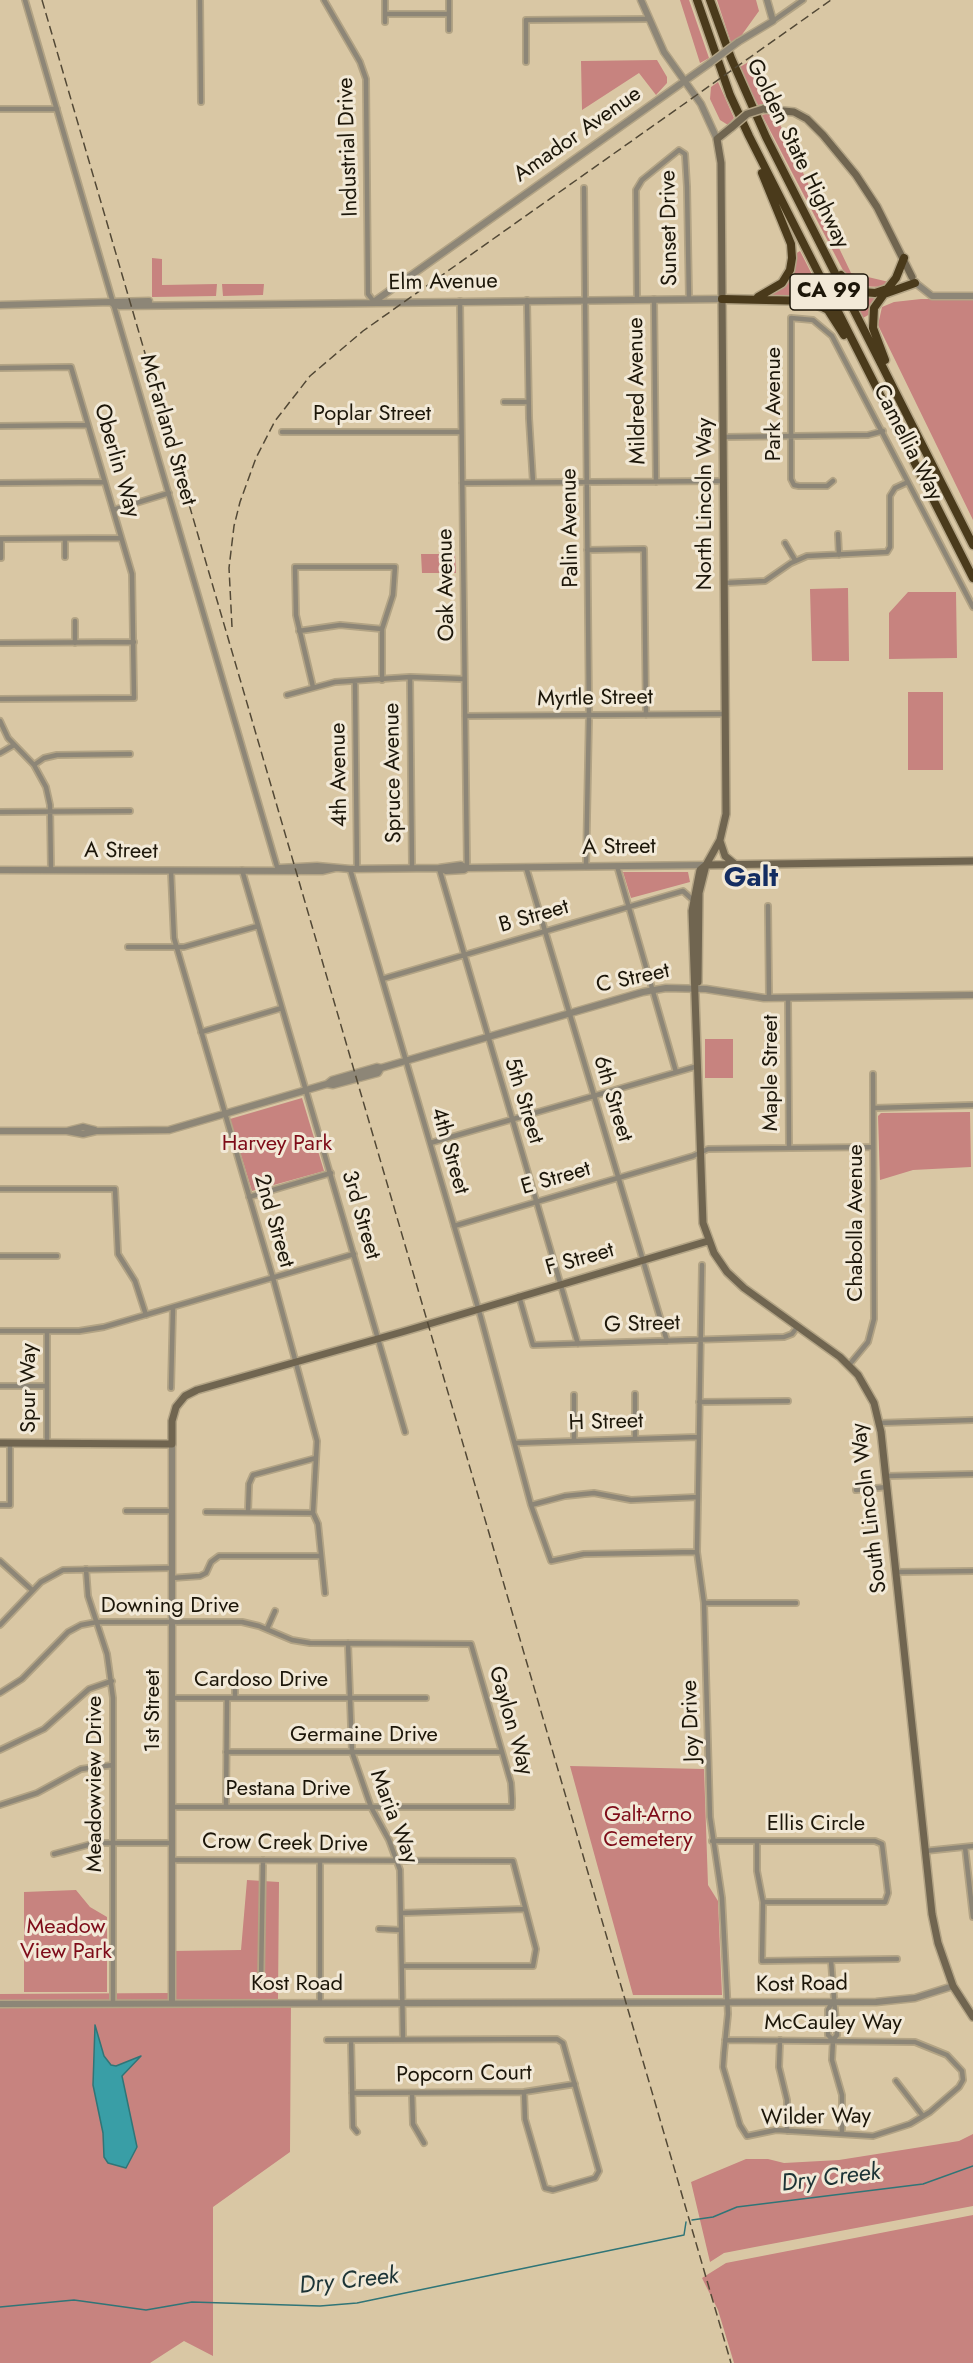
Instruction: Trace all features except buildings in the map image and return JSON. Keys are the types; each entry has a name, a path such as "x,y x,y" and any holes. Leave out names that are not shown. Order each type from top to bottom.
{"highway":[{"name":"Golden State Highway","path":"698,0 730,95 749,136 973,578"},
{"name":"Golden State Highway","path":"710,0 743,88 973,545"},
{"path":"749,136 792,251 790,270 782,283 774,290 755,299"},
{"path":"819,240 851,287 868,293 913,280"},
{"path":"888,288 896,278 904,258"},
{"path":"901,402 874,332 872,315 880,297 913,280"},
{"path":"723,299 803,299 822,306 833,316 876,386"}],"main road":[{"path":"717,139 747,114 763,109 774,108 794,112 807,120 823,135 866,190 904,258 913,280"},
{"name":"North Lincoln Way","path":"706,865 720,840 726,814 723,299 721,164 717,139"},
{"path":"720,840 725,856 736,865"},
{"name":"A Street","path":"706,865 972,861"},
{"name":"South Lincoln Way","path":"706,865 700,870 693,900 700,1065 702,1212 708,1241 719,1262 734,1280 849,1365 869,1393 879,1423 887,1487 934,1927 953,1986 973,2016"},
{"name":"South Lincoln Way","path":"697,988 700,952 699,893 706,865"},
{"name":"F Street","path":"172,1419 180,1402 191,1392 379,1337 401,1328 462,1313 708,1241"},
{"name":"1st Street","path":"172,1419 172,1444"},
{"path":"0,1443 172,1444"}],"street":[{"name":"McFarland Street","path":"25,0 278,870"},
{"path":"200,0 201,102"},
{"name":"Industrial Drive","path":"324,0 360,62 366,79 368,294 374,302"},
{"path":"385,0 385,22"},
{"path":"449,0 449,30"},
{"name":"North Lincoln Way","path":"641,0 664,52 706,113 717,139"},
{"path":"766,0 773,21"},
{"name":"Amador Avenue","path":"374,302 738,42 803,0"},
{"path":"385,14 449,14"},
{"path":"526,62 526,20 648,19"},
{"path":"0,109 57,109"},
{"name":"Sunset Drive","path":"637,300 636,190 642,180 679,150 685,154 687,187 688,299"},
{"name":"Palin Avenue","path":"584,188 589,715 586,867"},
{"path":"913,280 932,296 973,296"},
{"name":"Mildred Avenue","path":"654,299 656,482"},
{"name":"Elm Avenue","path":"0,305 723,299"},
{"path":"528,300 528,402 533,482"},
{"name":"Oak Avenue","path":"460,301 467,868"},
{"name":"Camellia Way","path":"791,318 813,320 828,331 883,431 973,607"},
{"name":"Park Avenue","path":"791,318 794,485 827,486 833,481"},
{"name":"Oberlin Way","path":"0,368 72,368 129,564 134,642 134,698 0,699"},
{"path":"504,402 528,402"},
{"path":"0,426 88,425"},
{"path":"724,437 868,435 883,431"},
{"name":"Poplar Street","path":"282,432 461,432"},
{"path":"462,483 725,481"},
{"path":"0,483 105,482"},
{"path":"724,583 765,581 795,560 807,556 887,552 890,547 890,496 895,488 908,482"},
{"path":"113,510 169,494"},
{"path":"838,534 838,555"},
{"path":"1,558 0,539 121,538"},
{"path":"65,539 65,557"},
{"path":"785,543 795,560"},
{"path":"587,550 644,549 646,715"},
{"path":"313,687 299,631 295,567 395,567 393,595 382,629 382,680"},
{"path":"75,621 75,643"},
{"path":"299,631 340,625 382,629"},
{"path":"0,643 134,642"},
{"path":"287,695 335,682 410,677 464,679"},
{"name":"Spruce Avenue","path":"410,677 412,868"},
{"name":"4th Avenue","path":"353,869 355,681"},
{"name":"Myrtle Street","path":"465,716 726,714"},
{"path":"0,721 14,745 34,765 46,787 51,811 51,870"},
{"path":"0,753 14,745"},
{"path":"34,765 44,758 57,755 130,754"},
{"path":"0,812 130,811"},
{"name":"A Street","path":"0,870 171,871 278,870 283,867 298,866 353,869 439,868 460,865 467,868 706,865"},
{"path":"617,866 676,1072"},
{"name":"6th Street","path":"526,867 667,1341"},
{"name":"5th Street","path":"439,868 578,1344"},
{"name":"4th Street","path":"353,869 382,979 516,1443 531,1505 551,1561 584,1554 697,1552"},
{"name":"3rd Street","path":"242,870 405,1432"},
{"name":"2nd Street","path":"171,871 171,920 176,947 273,1278 317,1441 313,1514 318,1524 325,1593"},
{"name":"B Street","path":"382,979 683,891 693,900"},
{"path":"768,906 769,998"},
{"path":"128,947 176,947 258,926"},
{"name":"C Street","path":"0,1131 67,1131 80,1127 96,1131 160,1131 327,1084 332,1080 376,1067 381,1068 653,990 697,988 769,998 973,995"},
{"name":"Maple Street","path":"788,998 789,1148"},
{"path":"201,1032 282,1008"},
{"path":"430,1143 700,1065"},
{"name":"Chabolla Avenue","path":"849,1365 868,1342 874,1319 873,1074"},
{"path":"874,1108 973,1105"},
{"name":"E Street","path":"454,1226 708,1149 873,1147"},
{"path":"249,1197 331,1173"},
{"path":"0,1189 115,1189 118,1254 135,1281 146,1315"},
{"path":"0,1331 92,1330 354,1254"},
{"path":"0,1256 57,1256"},
{"name":"Joy Drive","path":"702,1265 703,1340 698,1437 697,1552 704,1603 712,1841 722,1898 727,2004"},
{"name":"G Street","path":"519,1296 532,1345 784,1337 792,1334 798,1326"},
{"path":"171,1388 173,1308"},
{"name":"Spur Way","path":"47,1331 47,1444"},
{"path":"0,1386 47,1386"},
{"path":"635,1394 636,1438"},
{"path":"574,1395 574,1440"},
{"path":"699,1402 788,1401"},
{"path":"879,1423 973,1420"},
{"name":"H Street","path":"516,1443 698,1437"},
{"path":"0,1505 10,1505 10,1443"},
{"name":"1st Street","path":"172,1444 172,2003"},
{"path":"248,1512 249,1484 253,1475 316,1458"},
{"path":"885,1476 973,1474"},
{"path":"856,1490 887,1487"},
{"path":"531,1505 585,1493 631,1500 698,1497"},
{"path":"126,1511 172,1511"},
{"path":"206,1512 313,1514"},
{"path":"172,1578 200,1576 206,1573 211,1562 219,1556 320,1556"},
{"path":"0,1561 32,1590"},
{"path":"0,1625 32,1590 56,1573 86,1569 172,1568"},
{"name":"Meadowview Drive","path":"86,1569 88,1596 98,1622 112,1681 113,2004"},
{"path":"896,1572 973,1571"},
{"path":"704,1603 796,1603"},
{"path":"267,1629 275,1611"},
{"name":"Downing Drive","path":"0,1693 22,1679 69,1632 81,1625 98,1622 242,1622 301,1642 471,1644"},
{"name":"Maria Way","path":"348,1643 352,1752 371,1807 398,1862 403,2039"},
{"name":"Gaylon Way","path":"471,1644 511,1783 512,1807"},
{"path":"0,1750 44,1729 94,1686 112,1681"},
{"path":"235,1682 235,1698"},
{"name":"Cardoso Drive","path":"172,1698 426,1698"},
{"path":"226,1698 226,1807"},
{"name":"Germaine Drive","path":"226,1752 502,1752"},
{"path":"0,1805 44,1791 81,1769 113,1765"},
{"name":"Pestana Drive","path":"172,1807 512,1807"},
{"name":"Ellis Circle","path":"712,1841 879,1842 883,1846 888,1893 885,1902 763,1902"},
{"path":"757,1841 757,1870 763,1902 762,1961 897,1959"},
{"path":"54,1854 84,1844 172,1843"},
{"path":"925,1851 973,1846"},
{"path":"965,1847 973,1917"},
{"name":"Crow Creek Drive","path":"172,1860 513,1862 525,1909"},
{"path":"261,1983 263,1860"},
{"path":"320,1861 320,2003"},
{"path":"401,1913 525,1909 536,1949 533,1966 402,1966"},
{"path":"379,1929 401,1930"},
{"path":"831,1961 832,2002 836,2010 837,2035 833,2040 832,2060 842,2095 842,2134"},
{"name":"Kost Road","path":"0,2004 403,2002 727,2004 899,2001 953,1986"},
{"name":"Wilder Way","path":"727,2004 723,2067 740,2125 747,2136 787,2131 873,2136 893,2130 923,2116 959,2087 963,2075"},
{"path":"327,2040 557,2039 563,2043 599,2171 595,2178 553,2190 545,2188 525,2119 524,2092"},
{"path":"351,2040 353,2127 357,2132"},
{"name":"McCauley Way","path":"725,2040 915,2042 947,2055 957,2064 963,2075"},
{"path":"780,2040 779,2067 787,2100 787,2131"},
{"path":"896,2081 923,2116"},
{"name":"Popcorn Court","path":"352,2093 524,2092 575,2084"},
{"path":"412,2093 413,2124 424,2144"}],"green space":[{"path":"680,0 689,0 709,58 700,63"},
{"path":"717,0 756,0 759,11 741,36 731,43"},
{"path":"657,60 667,77 667,83 656,95 639,73 582,110 581,61"},
{"path":"750,61 769,103 758,105 749,88 740,67"},
{"path":"718,82 734,118 728,125 720,120 710,99 711,87"},
{"path":"774,112 851,273 889,282 883,287 857,286 845,274 762,115"},
{"path":"800,251 824,298 819,301 766,297 787,282 795,254"},
{"path":"152,258 162,259 162,285 217,284 216,296 152,297"},
{"path":"222,284 264,284 263,295 223,296"},
{"path":"858,294 878,296 870,314 863,318 852,297"},
{"path":"921,299 973,299 973,520 878,325 882,307 894,302"},
{"path":"421,554 455,554 456,573 422,573"},
{"path":"848,588 849,661 812,661 810,589"},
{"path":"908,592 956,592 957,658 889,659 889,613"},
{"path":"908,692 943,692 943,770 908,770"},
{"path":"623,872 688,872 690,882 631,898"},
{"path":"705,1039 733,1039 733,1078 705,1078"},
{"name":"Harvey Park","path":"302,1098 324,1171 252,1191 230,1119"},
{"path":"970,1112 971,1167 913,1170 880,1180 878,1116 881,1113"},
{"name":"Galt-Arno Cemetery","path":"570,1766 704,1769 708,1885 718,1901 722,1995 633,1995"},
{"path":"247,1880 279,1882 278,1999 291,1999 290,2152 213,2207 213,2356 184,2341 150,2363 0,2363 0,1994 170,1993 171,1951 241,1950"},
{"name":"Meadow View Park","path":"76,1890 90,1907 107,1917 107,1992 24,1992 24,1892"},
{"path":"973,2134 973,2206 724,2253 710,2262 691,2182 746,2159 768,2159 784,2163 839,2160 959,2141"},
{"path":"973,2215 973,2363 734,2363 718,2310 702,2278 726,2263"}],"water":[{"path":"95,2025 104,2056 111,2065 116,2066 141,2056 122,2076 137,2147 126,2168 108,2163 104,2157 103,2133 93,2085"}],"waterway":[{"name":"Dry Creek","path":"692,2220 713,2217 737,2207 923,2184 973,2166"},
{"name":"Dry Creek","path":"0,2307 74,2300 146,2310 192,2302 320,2306 357,2303 684,2235 686,2222"}],"railway":[{"path":"42,0 731,2363"},
{"path":"232,627 229,568 234,526 240,502 256,458 275,421 310,376 363,331 831,0"}],"district":[{"name":"Galt","path":"751,879"}]}
